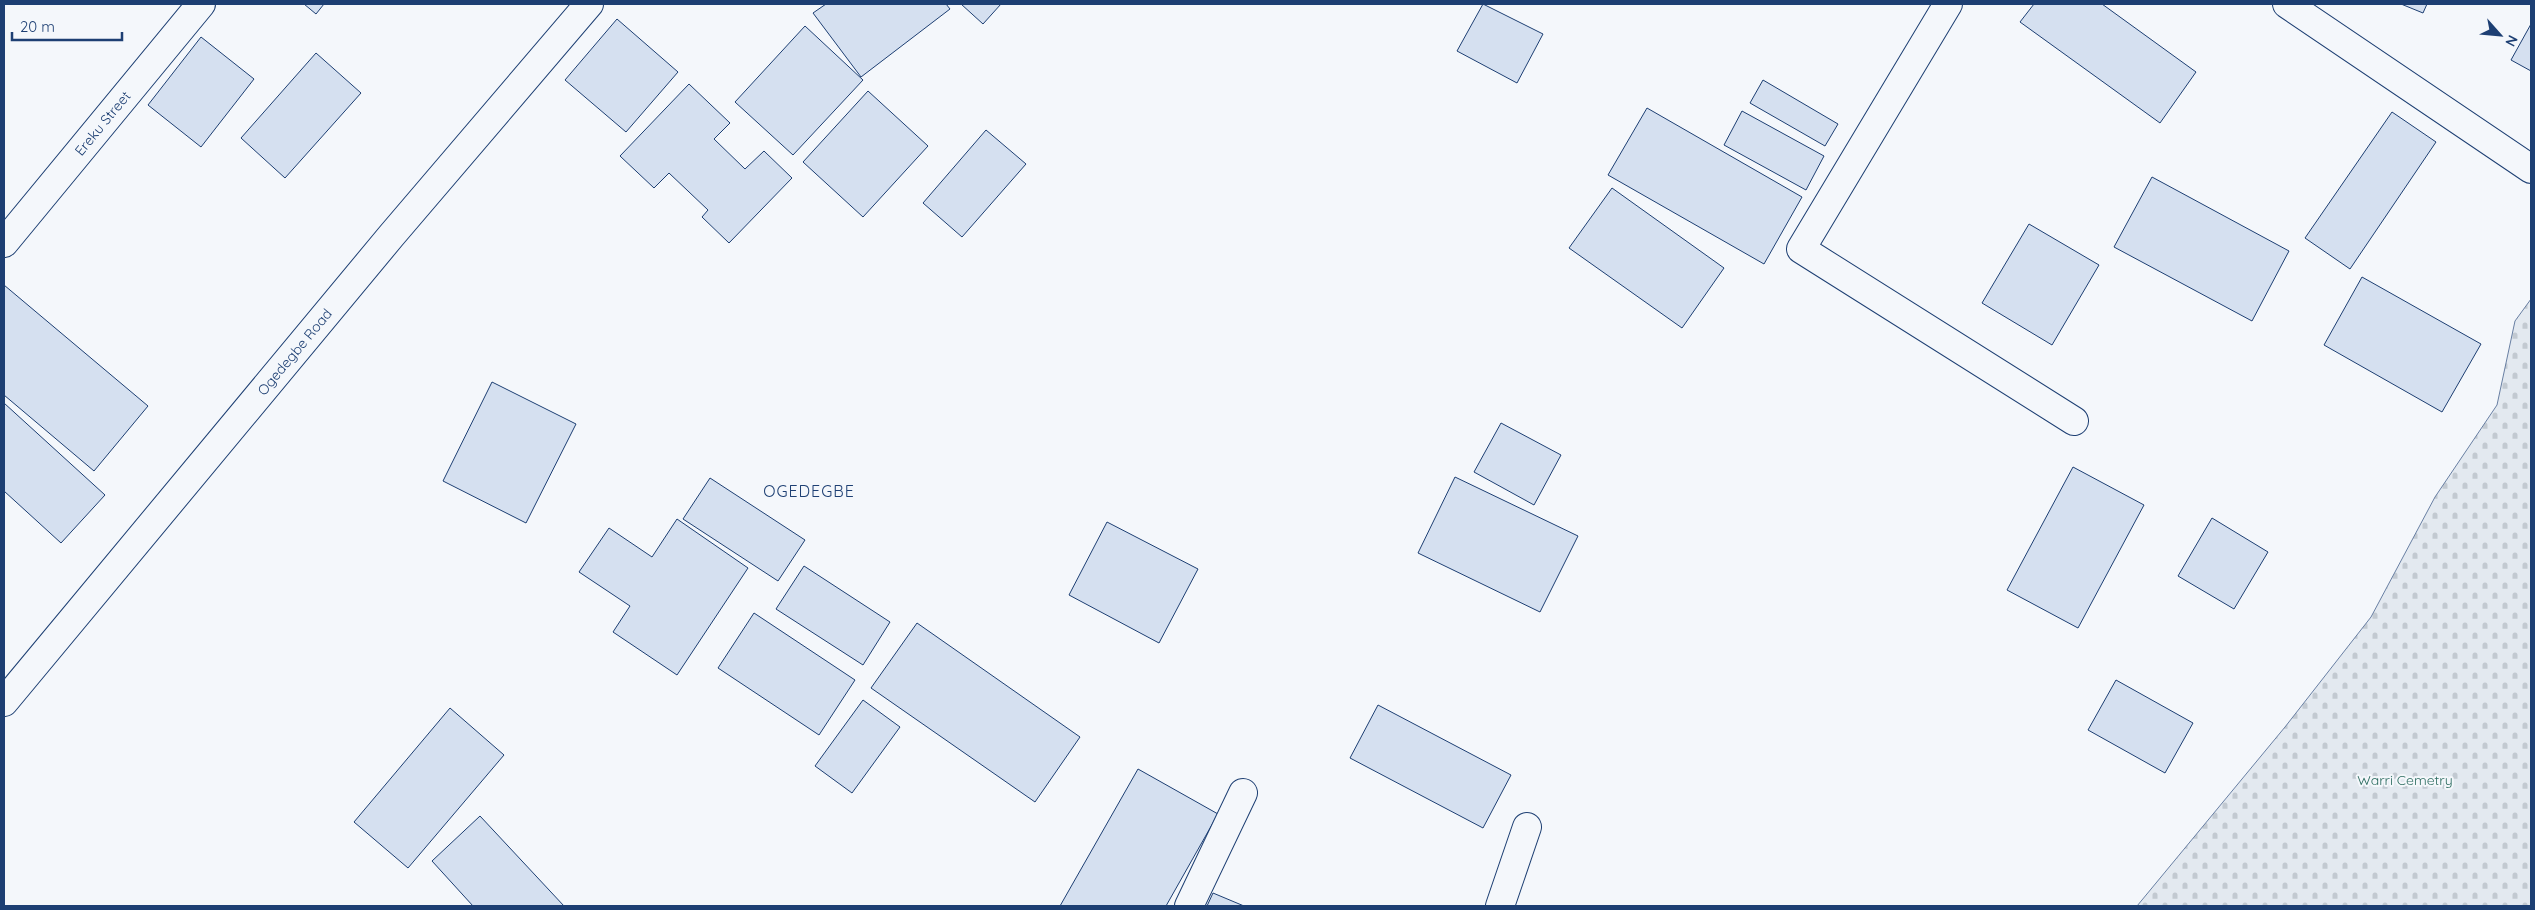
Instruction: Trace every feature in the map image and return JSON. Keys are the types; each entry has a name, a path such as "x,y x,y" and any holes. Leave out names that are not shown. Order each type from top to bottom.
{"street":[{"name":"Ereku Street","path":"4,243 201,4"},
{"name":"Ogedegbe Road","path":"4,702 391,236 589,4"},
{"path":"1948,4 1801,249 2074,421"},
{"path":"2287,4 2531,169"},
{"path":"1189,906 1243,793"},
{"path":"1500,906 1527,827"}],"green space":[{"name":"Warri Cemetry","path":"2531,299 2531,906 2137,906 2285,727 2371,617 2435,497 2497,405 2515,321"}],"building":[{"path":"304,4 324,4 316,14"},
{"path":"826,4 946,4 950,9 861,77 813,13"},
{"path":"961,4 1001,4 983,24"},
{"path":"1483,4 1543,34 1517,83 1457,51"},
{"path":"2034,4 2102,4 2196,72 2160,123 2020,22"},
{"path":"2401,4 2427,4 2423,13"},
{"path":"617,19 678,72 626,132 565,80"},
{"path":"2531,24 2531,71 2511,60"},
{"path":"805,26 863,80 793,155 735,102"},
{"path":"201,37 254,79 201,147 148,105"},
{"path":"316,53 361,93 285,178 241,138"},
{"path":"1763,80 1838,124 1825,146 1750,103"},
{"path":"689,84 730,123 714,139 745,169 764,151 792,178 729,243 702,217 708,210 669,173 654,188 620,156"},
{"path":"868,91 928,146 863,217 803,162"},
{"path":"1647,108 1802,197 1764,264 1608,175"},
{"path":"1742,111 1824,156 1806,190 1724,145"},
{"path":"2392,112 2436,142 2350,269 2305,238"},
{"path":"986,130 1026,164 962,237 923,203"},
{"path":"2152,177 2289,251 2252,321 2114,247"},
{"path":"1612,188 1724,268 1682,328 1569,248"},
{"path":"2029,224 2099,265 2052,345 1982,303"},
{"path":"2362,277 2481,344 2442,412 2324,345"},
{"path":"4,285 148,406 94,471 4,395"},
{"path":"492,382 576,424 526,523 443,481"},
{"path":"4,403 105,495 61,543 4,491"},
{"path":"1501,423 1561,455 1534,505 1474,472"},
{"path":"2073,467 2144,505 2078,628 2007,590"},
{"path":"1455,477 1578,536 1540,612 1418,553"},
{"path":"710,478 805,540 778,581 683,519"},
{"path":"2212,518 2268,552 2234,609 2178,576"},
{"path":"677,519 748,568 677,675 613,632 630,606 579,572 609,528 652,557"},
{"path":"1107,522 1198,569 1159,643 1069,595"},
{"path":"804,566 890,622 863,665 776,609"},
{"path":"754,613 855,680 819,735 718,668"},
{"path":"917,623 1080,737 1035,802 871,688"},
{"path":"2116,680 2193,723 2165,773 2088,730"},
{"path":"863,700 900,727 852,793 815,766"},
{"path":"1378,705 1511,775 1483,828 1350,758"},
{"path":"450,708 504,755 408,868 354,822"},
{"path":"1138,769 1218,814 1166,906 1060,906"},
{"path":"480,816 564,906 473,906 432,861"},
{"path":"1213,893 1244,906 1207,906"}],"district":[{"name":"OGEDEGBE","path":"809,491"}]}
